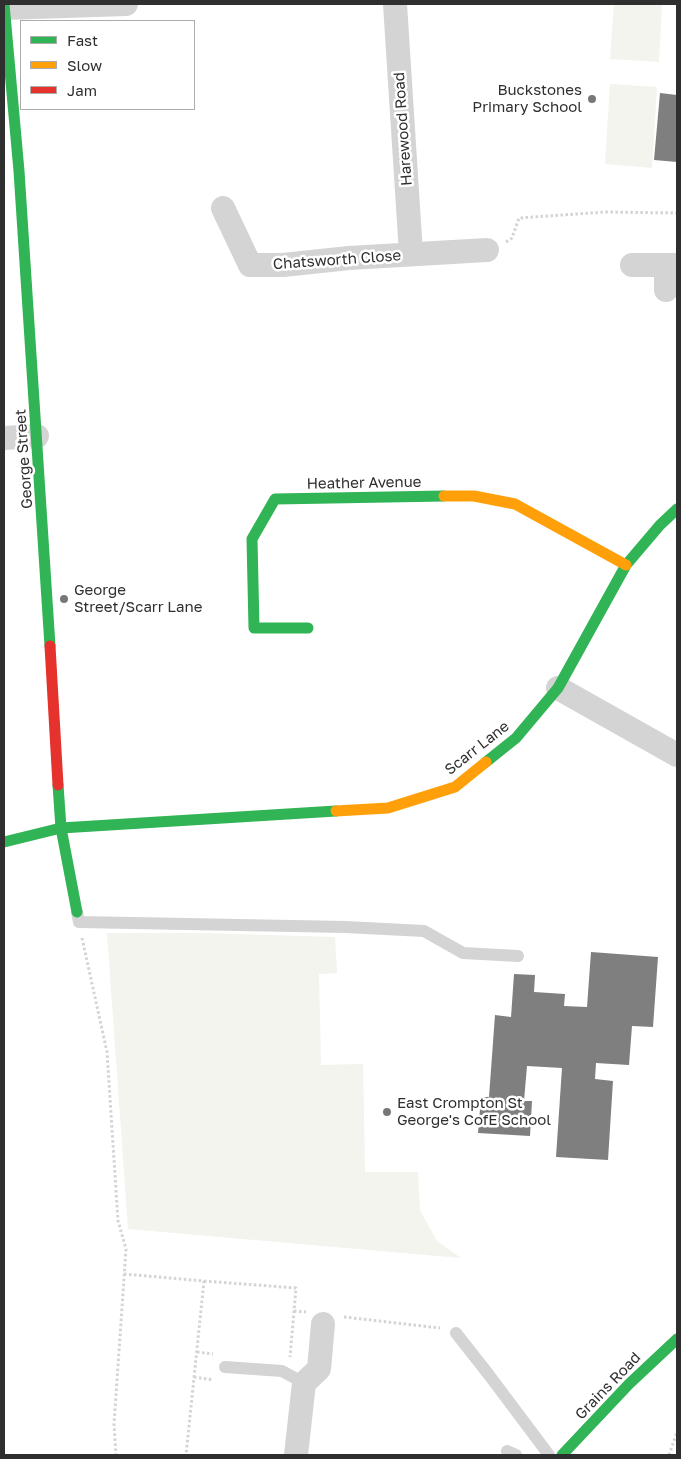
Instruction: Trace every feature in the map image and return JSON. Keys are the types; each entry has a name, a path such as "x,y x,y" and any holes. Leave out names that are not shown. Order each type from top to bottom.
{"street":[{"name":"George Street","path":"4,4 11,172 37,436 61,828 78,917"},
{"path":"4,8 126,4"},
{"name":"Harewood Road","path":"395,4 411,254"},
{"name":"Chatsworth Close","path":"223,208 250,265 283,265 411,254 488,250"},
{"path":"632,265 672,265 666,290"},
{"path":"4,438 37,436"},
{"name":"Heather Avenue","path":"308,628 254,628 252,539 275,499 474,496 490,499 515,504 626,565"},
{"name":"Scarr Lane","path":"4,842 61,828 388,808 455,787 516,738 558,688 626,565 660,525 677,510"},
{"path":"558,688 677,755"},
{"path":"296,1455 304,1383 320,1369 326,1318"},
{"name":"Grains Road","path":"562,1455 629,1384 677,1339"}],"lane":[{"path":"78,917 424,931 463,952 518,956"},
{"path":"456,1333 549,1455"},
{"path":"225,1367 282,1371 304,1383"}],"path":[{"path":"488,250 501,246 512,238 519,218 605,212 677,213"},
{"path":"78,917 107,1052 118,1221 126,1250 114,1424 116,1455"},
{"path":"124,1274 296,1288 289,1363 282,1371"},
{"path":"186,1455 204,1281"},
{"path":"294,1310 326,1318 446,1329 456,1333"},
{"path":"669,1455 677,1432"}],"shaded area":[{"path":"614,4 662,4 659,62 610,59"},
{"path":"610,84 657,87 652,168 605,164"},
{"path":"107,933 204,933 335,937 337,973 319,974 321,1065 363,1064 365,1172 418,1172 420,1210 437,1241 461,1258 128,1229"}],"building":[{"path":"660,93 677,95 677,162 654,160"},
{"path":"591,952 658,957 653,1027 632,1026 629,1065 596,1063 595,1079 613,1081 608,1160 556,1157 562,1068 527,1066 524,1101 532,1101 530,1136 478,1133 481,1097 489,1097 495,1015 511,1017 514,974 535,975 534,992 565,994 564,1006 587,1007"}],"traffic: fast":[{"path":"4,4 19,171 50,646"},
{"path":"308,628 254,628 252,539 275,499 444,496"},
{"path":"486,762 516,738 558,688 626,565 660,525 677,509"},
{"path":"58,785 61,828 77,912"},
{"path":"4,842 61,828 336,811"},
{"path":"562,1455 629,1384 677,1339"}],"traffic: slow":[{"path":"444,496 474,496 515,504 626,565"},
{"path":"336,811 388,808 455,787 486,762"}],"traffic: jam":[{"path":"50,646 58,785"}],"place":[{"name":"Buckstones Primary School","path":"592,99"},
{"name":"George Street/Scarr Lane","path":"64,599"},
{"name":"East Crompton St George's CofE School","path":"387,1112"}]}
